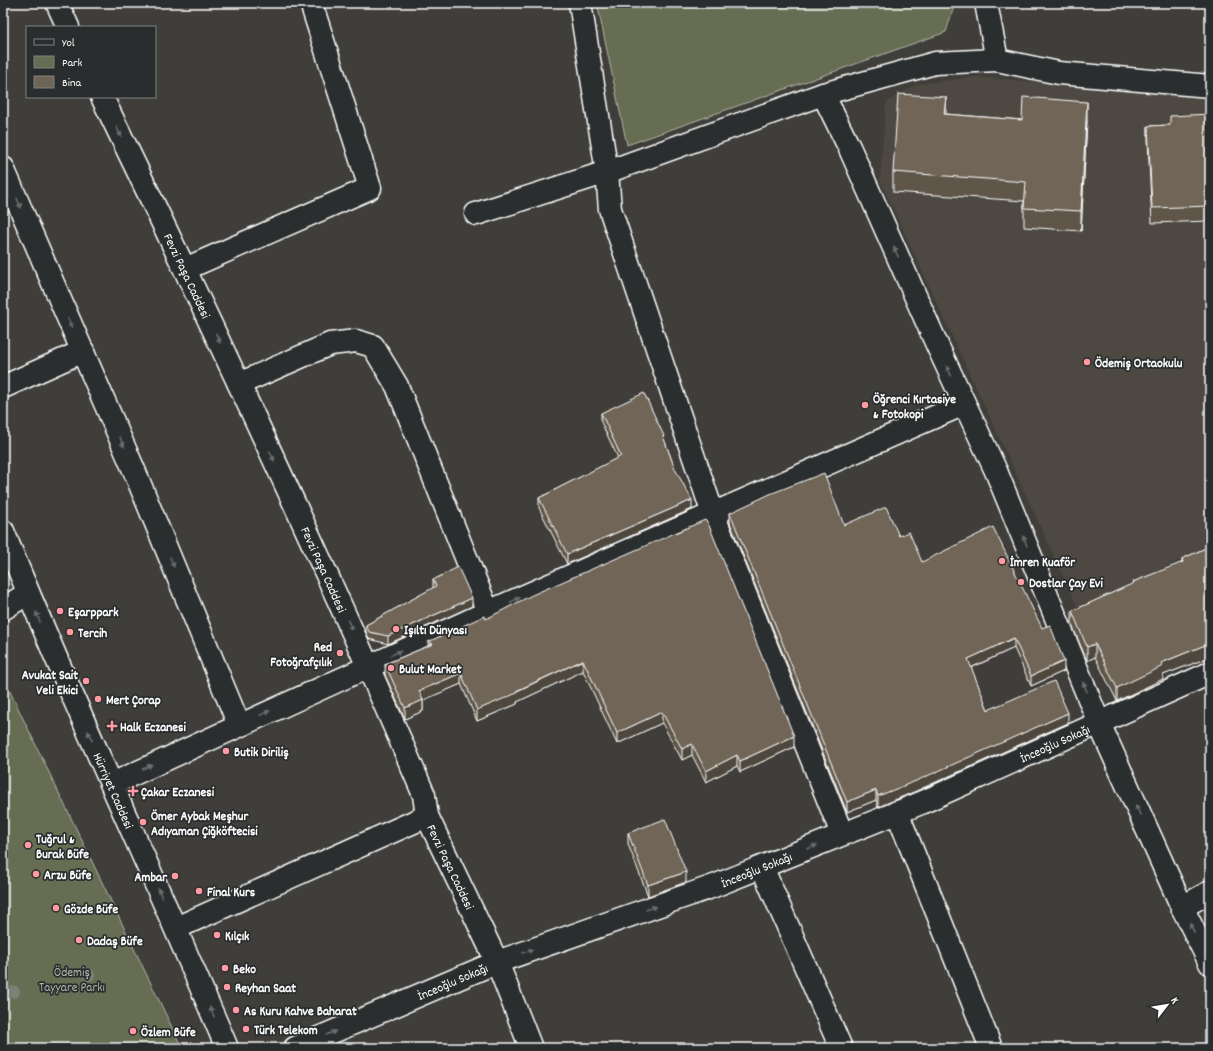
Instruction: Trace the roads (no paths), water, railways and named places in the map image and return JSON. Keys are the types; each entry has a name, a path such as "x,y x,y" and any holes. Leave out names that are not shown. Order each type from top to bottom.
{"street":[{"path":"57,3 68,26"},
{"path":"185,269 370,188 311,3"},
{"path":"580,3 607,172 610,209 713,514 842,834"},
{"path":"986,3 998,60"},
{"path":"476,214 607,172 823,94 934,63 998,60 1059,73 1210,86"},
{"path":"823,94 850,149 964,404 996,471 1100,723 1182,907 1210,963"},
{"name":"Fevzi Paşa Caddesi","path":"102,98 239,384 369,666 424,795 427,816 497,962 531,1048"},
{"path":"3,168 137,477 240,725"},
{"path":"239,384 330,344 356,341 373,346 397,386 488,612"},
{"path":"3,387 83,351"},
{"path":"112,784 488,612 964,404"},
{"name":"Hürriyet Caddesi","path":"3,531 28,594 176,928 227,1048"},
{"path":"3,609 28,594"},
{"name":"İnceoğlu Sokağı","path":"295,1048 497,962 714,886 897,812 1210,673"},
{"path":"897,812 991,1048"},
{"path":"176,928 427,816"},
{"path":"762,866 840,1048"},
{"path":"1182,907 1210,892"}],"place":[{"name":"Ödemiş Ortaokulu","path":"1087,362"},
{"name":"Öğrenci Kırtasiye & Fotokopi","path":"865,405"},
{"name":"İmren Kuaför","path":"1002,561"},
{"name":"Dostlar Çay Evi","path":"1021,582"},
{"name":"Eşarppark","path":"60,611"},
{"name":"Işıltı Dünyası","path":"396,629"},
{"name":"Tercih","path":"70,632"},
{"name":"Red Fotoğrafçılık","path":"340,653"},
{"name":"Bulut Market","path":"391,668"},
{"name":"Avukat Sait Veli Ekici","path":"86,681"},
{"name":"Mert Çorap","path":"98,699"},
{"name":"Halk Eczanesi","path":"112,726"},
{"name":"Butik Diriliş","path":"226,751"},
{"name":"Çakar Eczanesi","path":"133,791"},
{"name":"Ömer Aybak Meşhur Adıyaman Çiğköftecisi","path":"143,822"},
{"name":"Tuğrul & Burak Büfe","path":"28,845"},
{"name":"Arzu Büfe","path":"36,874"},
{"name":"Ambar","path":"175,876"},
{"name":"Final Kurs","path":"199,891"},
{"name":"Gözde Büfe","path":"56,908"},
{"name":"Kılçık","path":"217,935"},
{"name":"Dadaş Büfe","path":"79,940"},
{"name":"Beko","path":"225,968"},
{"name":"Reyhan Saat","path":"227,987"},
{"name":"As Kuru Kahve Baharat","path":"236,1010"},
{"name":"Türk Telekom","path":"246,1029"},
{"name":"Özlem Büfe","path":"133,1031"}],"park label":[{"name":"Ödemiş Tayyare Parkı","path":"72,978"}]}
